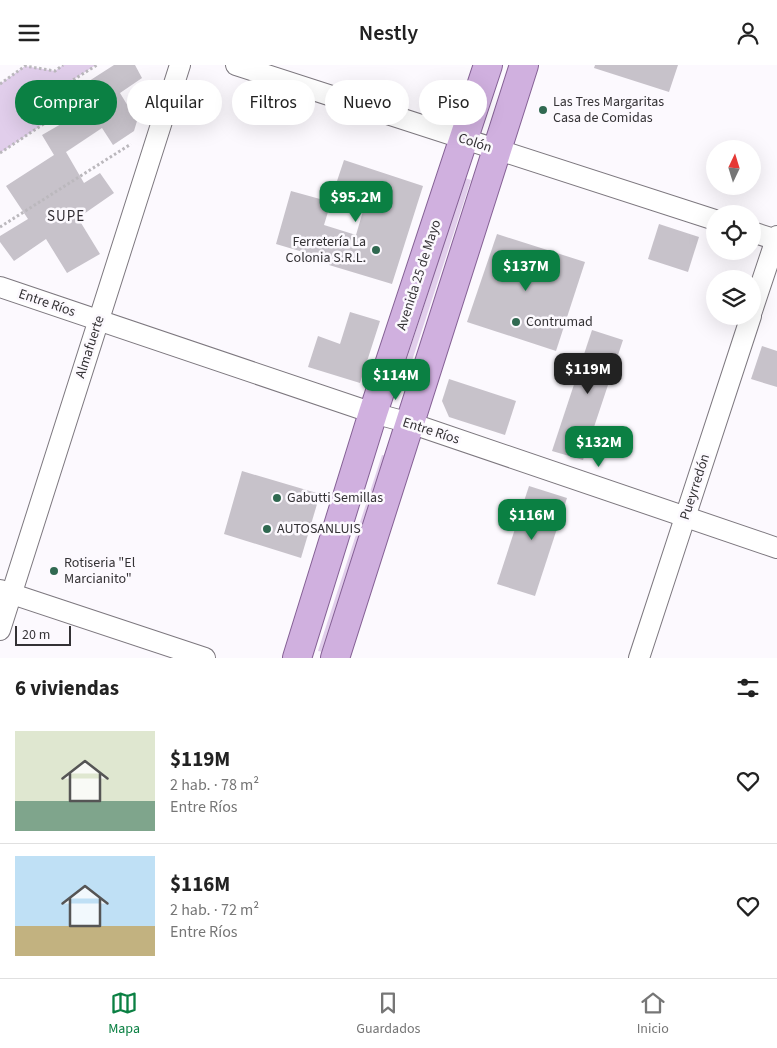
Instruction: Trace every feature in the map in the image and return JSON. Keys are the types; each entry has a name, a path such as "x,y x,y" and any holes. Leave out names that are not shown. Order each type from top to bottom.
{"main road":[{"name":"Avenida 25 de Mayo","path":"297,658 373,413 488,65"},
{"path":"335,658 524,65"}],"street":[{"name":"Almafuerte","path":"0,630 6,592 98,320 180,65"},
{"name":"Colón","path":"236,65 706,217"},
{"path":"761,234 777,238 761,285"},
{"name":"Entre Ríos","path":"0,287 777,547"},
{"name":"Pueyrredón","path":"640,658 748,325"},
{"path":"6,592 206,658"}],"path":[{"path":"0,84 25,66 55,71 63,65"},
{"path":"0,153 54,117 60,89 97,65"},
{"path":"0,227 131,144"}],"shaded area":[{"path":"63,65 96,65 73,80 15,80 15,125 42,125 0,153 0,84 25,66 55,71"},
{"path":"465,178 471,180 407,376 402,374"},
{"path":"382,455 387,456 323,652 318,651"}],"building":[{"path":"114,65 135,65 142,78 139,80 127,80 127,88 120,93 127,105 127,125 136,125 134,131 113,145 102,128 66,152 84,183 100,173 114,193 78,218 100,254 67,273 46,239 14,261 0,242 0,236 28,219 6,186 54,155 42,135 59,125 117,125 117,80 91,80"},
{"path":"595,65 678,65 669,92 594,68"},
{"path":"344,160 423,186 392,284 329,265 330,260 276,244 291,191 331,202 324,225 356,235 365,204 333,193"},
{"path":"659,224 699,237 688,272 648,259"},
{"path":"497,234 585,262 556,351 467,322"},
{"path":"350,312 380,321 360,383 308,367 318,336 340,344"},
{"path":"592,330 623,340 583,460 552,451"},
{"path":"762,346 777,351 777,387 751,379"},
{"path":"449,379 516,401 505,435 449,417 442,401"},
{"path":"242,471 320,494 301,558 224,534"},
{"path":"529,486 567,498 535,596 497,584"}],"place":[{"name":"Las Tres Margaritas Casa de Comidas","path":"543,110"},
{"name":"Ferretería La Colonia S.R.L.","path":"376,250"},
{"name":"Contrumad","path":"516,322"},
{"name":"Gabutti Semillas","path":"277,498"},
{"name":"AUTOSANLUIS","path":"267,529"},
{"name":"Rotiseria \"El Marcianito\"","path":"54,571"}],"district":[{"name":"SUPE","path":"66,216"}]}
